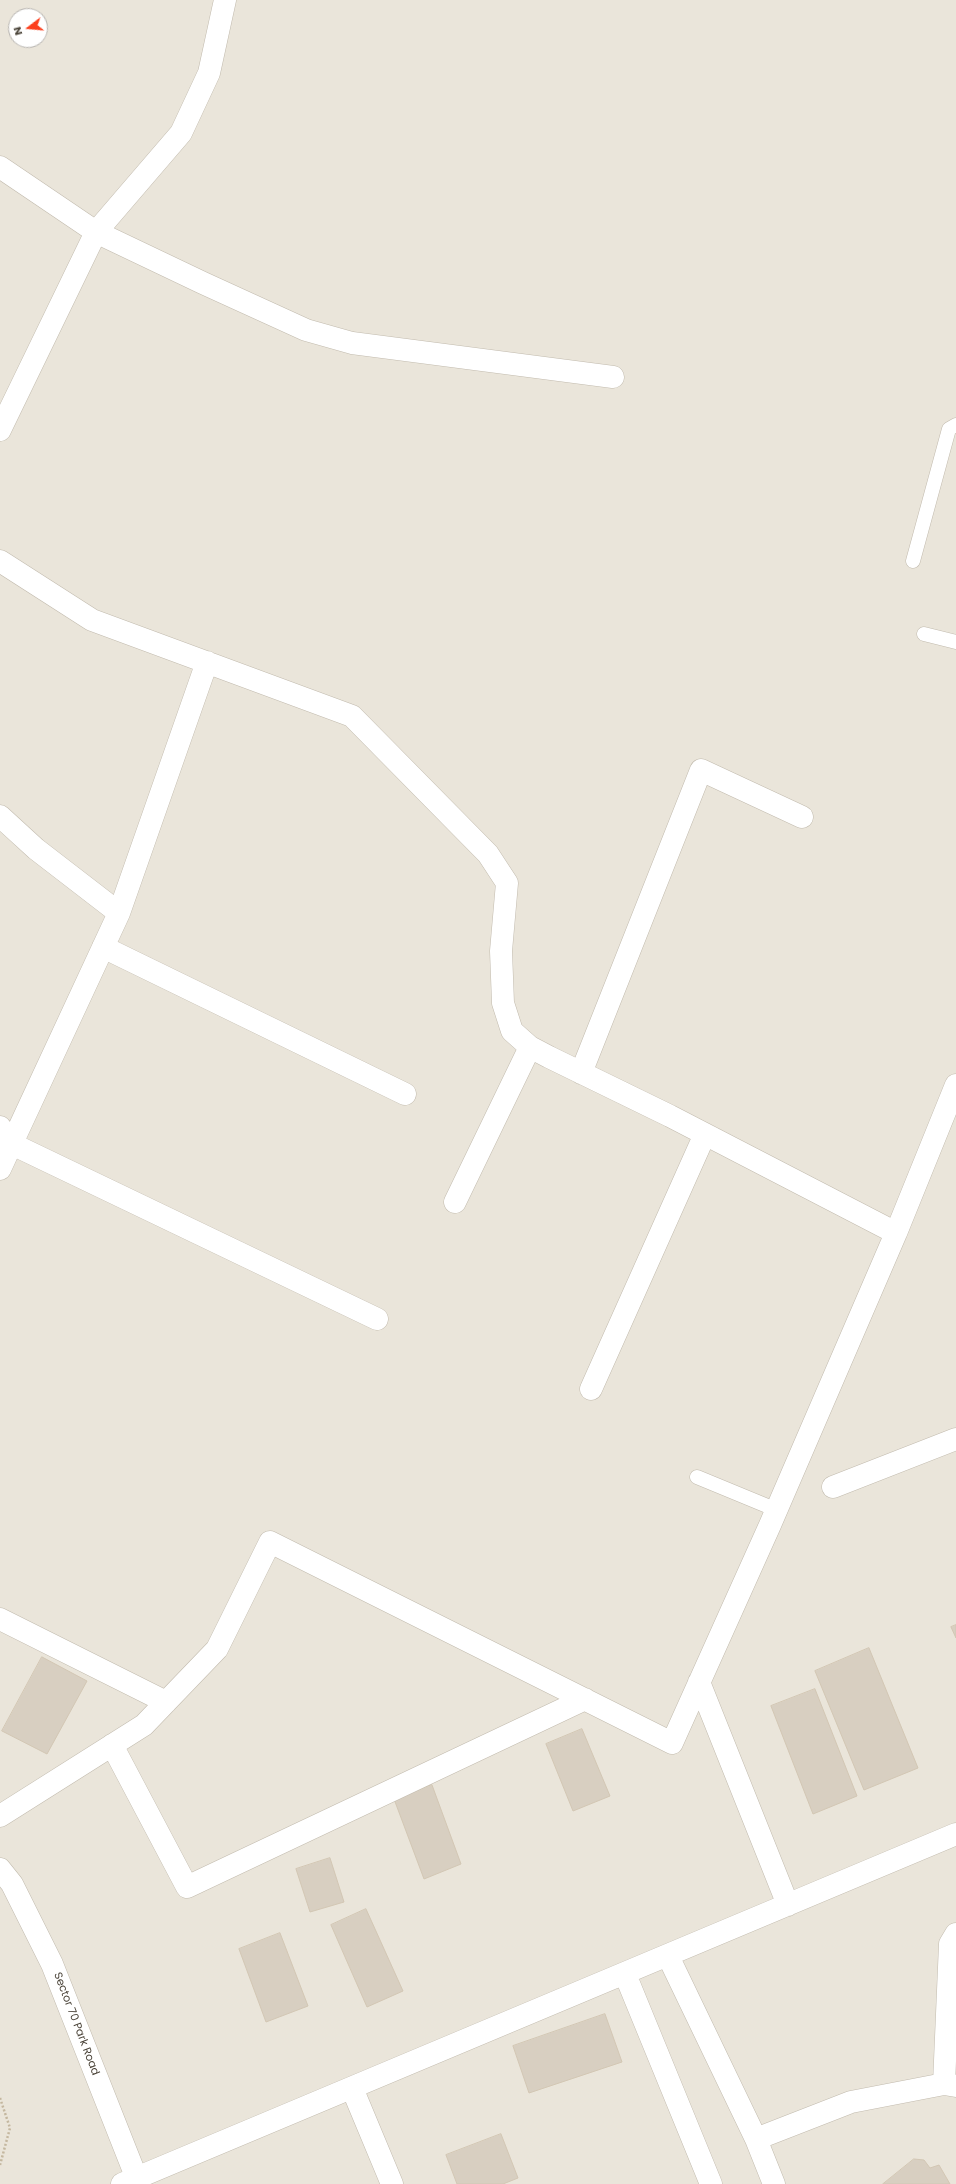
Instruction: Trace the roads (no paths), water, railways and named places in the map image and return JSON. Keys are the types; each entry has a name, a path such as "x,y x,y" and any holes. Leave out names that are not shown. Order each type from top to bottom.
{"street":[{"path":"0,430 96,232 181,133 209,73 225,0"},
{"path":"0,167 96,232 306,330 352,343 613,377"},
{"path":"0,561 92,620 352,716 488,854 507,883 501,951 503,1003 512,1031 530,1047 705,1134 896,1233"},
{"path":"0,1169 6,1135 103,947 119,912 207,662"},
{"path":"581,1073 701,770 802,817"},
{"path":"0,816 36,849 119,912"},
{"path":"103,947 405,1094"},
{"path":"455,1202 530,1047"},
{"path":"0,1816 144,1725 217,1649 270,1542 672,1743 777,1510 896,1233 956,1086"},
{"path":"591,1388 705,1134"},
{"path":"6,1135 377,1319"},
{"path":"833,1487 956,1439"},
{"path":"0,1619 166,1702"},
{"path":"699,1682 788,1905"},
{"path":"112,1745 187,1887 585,1699"},
{"path":"132,2182 956,1834"},
{"name":"Sector 70 Park Road","path":"0,1869 12,1884 52,1964 132,2182"},
{"path":"756,2140 851,2102 950,2085 950,1944 956,1934"},
{"path":"668,1956 756,2140 774,2184"},
{"path":"625,1974 711,2184"},
{"path":"352,2088 392,2184"}],"lane":[{"path":"913,561 950,429 956,425"},
{"path":"924,634 956,642"},
{"path":"698,1477 777,1510"}]}
